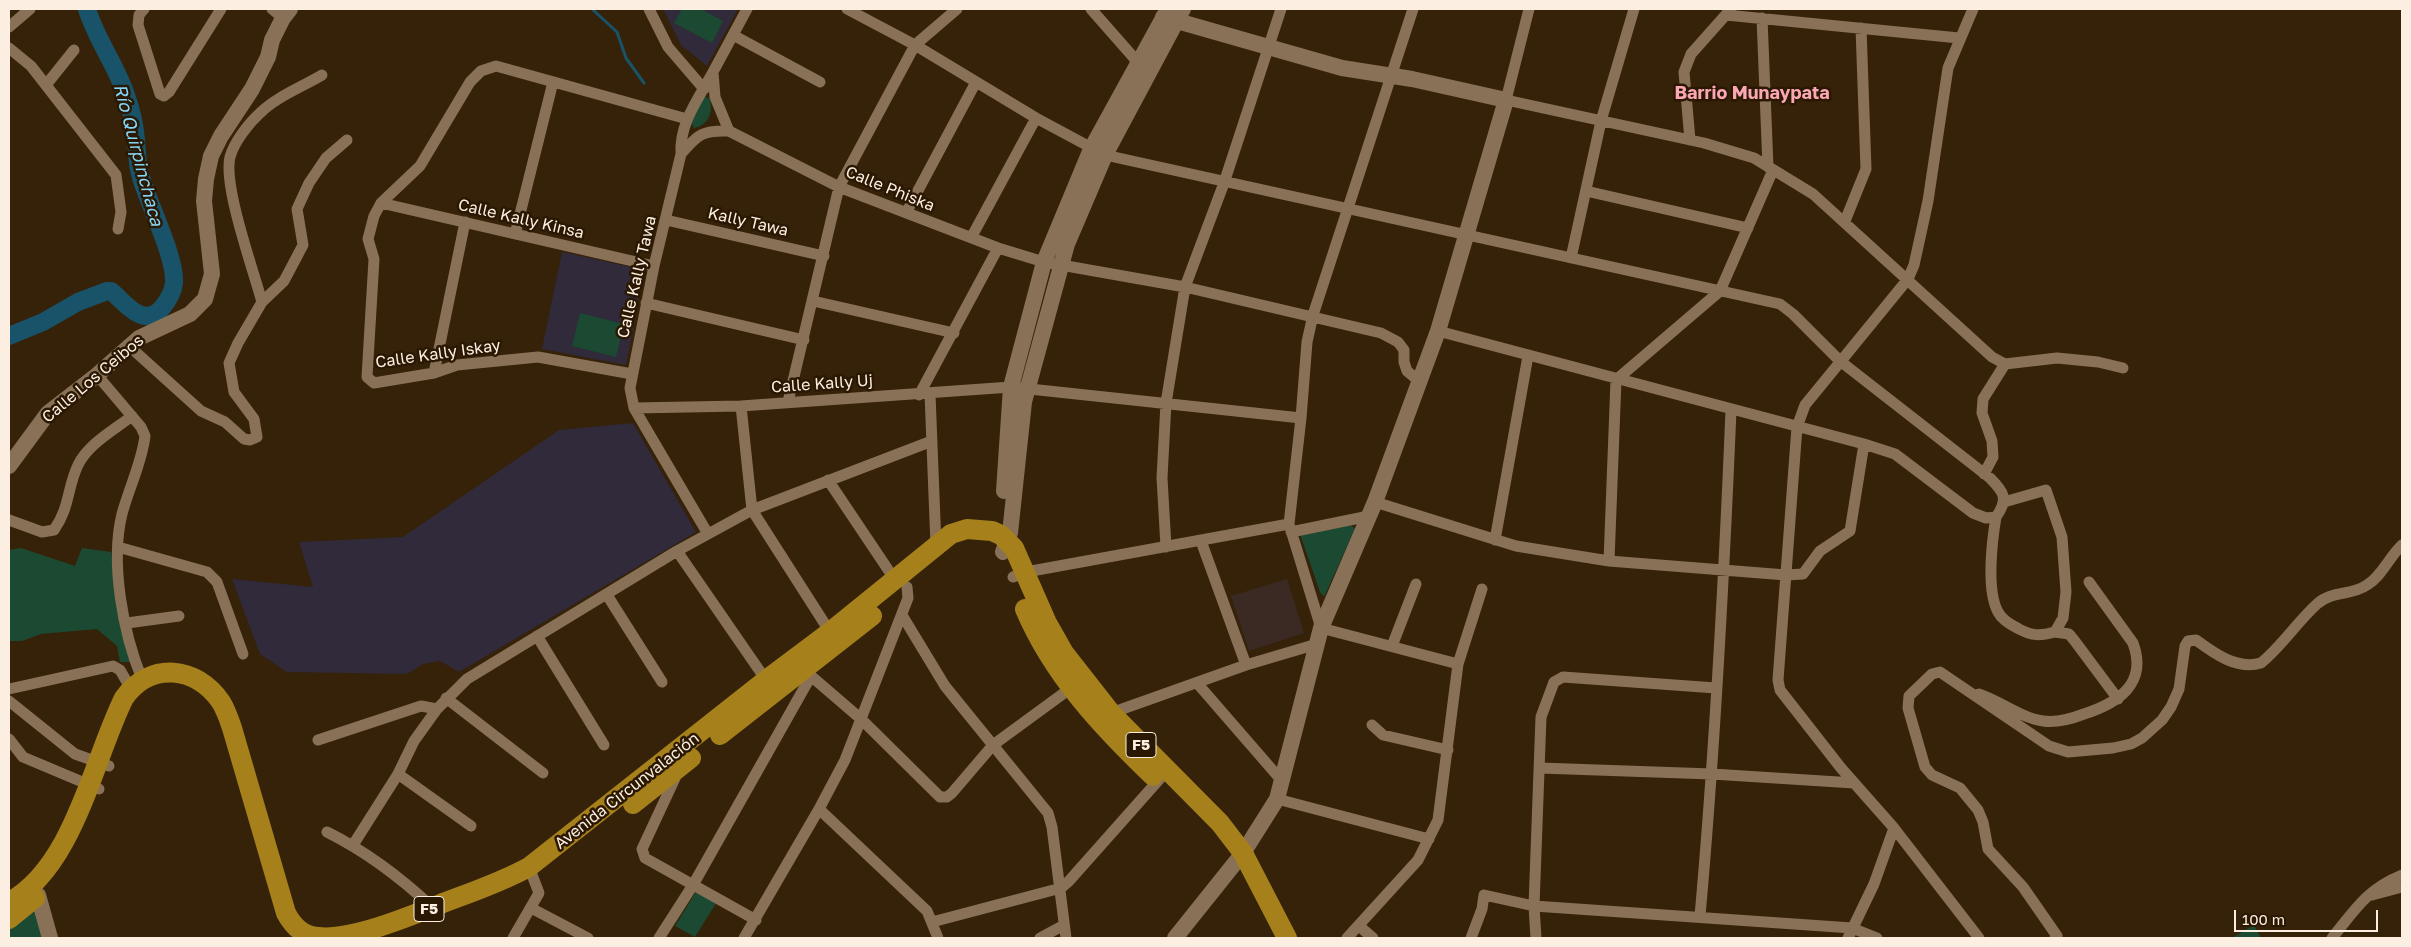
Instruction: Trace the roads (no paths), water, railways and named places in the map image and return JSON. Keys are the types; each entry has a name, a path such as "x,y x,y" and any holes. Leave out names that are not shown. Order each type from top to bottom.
{"highway":[{"name":"Avenida Circunvalación","path":"669,770 766,680 940,551 979,540 1002,544"},
{"name":"F5","path":"1002,544 1020,558 1020,574 1026,611 1051,660 1111,713 1202,822 1238,858 1287,938"},
{"name":"Avenida Circunvalación","path":"377,938 520,888 532,874 669,770 809,672 900,581"},
{"name":"Avenida Circunvalación","path":"136,684 164,672 186,674 208,687 221,703 232,728 284,907 291,922 297,929 309,936 332,937 378,926 497,883 532,874"},
{"path":"9,919 21,896 51,861 94,787 103,764 117,713 136,684"},
{"path":"103,764 131,712 147,691 156,686 178,684 198,694 210,707 216,720 274,919 291,938"},
{"name":"F5","path":"1077,684 1099,720 1162,776"},
{"name":"F5","path":"1238,858 1272,938"}],"street":[{"path":"10,25 30,9"},
{"path":"144,9 139,15 138,25 160,94 164,96 169,92 221,9"},
{"path":"649,9 668,47 704,89"},
{"name":"Calle Kally Tawa","path":"634,408 630,388 632,374 654,266 682,154 680,140 687,119 747,9"},
{"path":"847,9 915,45 1036,118 1098,152 1224,183 1780,304 1793,314 1840,361 1999,487 2004,497 2004,502 1996,517 1991,550 1993,596 1998,612 2008,623 2028,634 2039,636 2055,632 2069,634 2118,699"},
{"path":"788,402 839,187 915,45 957,9"},
{"path":"1166,547 1162,478 1166,403 1185,287 1224,183 1281,9"},
{"path":"1319,636 1290,528 1302,418 1307,342 1313,315 1389,77 1413,9"},
{"path":"1175,938 1238,858 1277,799 1319,636 1372,509 1438,331 1506,100 1529,9"},
{"path":"1571,258 1601,121 1634,9"},
{"path":"1973,9 1959,38 1948,68 1928,201 1914,265 1908,279 1805,405 1797,427 1778,680 1780,690 1854,783 1894,828 1979,938"},
{"path":"1094,10 1144,68"},
{"name":"Calle Los Ceibos","path":"9,465 48,413 97,375 129,346 151,331 190,314 205,300 212,274 204,201 206,179 212,156 221,136 252,89 268,57 282,12"},
{"path":"1690,140 1684,72 1691,54 1729,12 1762,18 1959,38"},
{"path":"1002,544 1021,417 1019,388 1052,263 1098,152 1172,14 1269,48 1342,68 1412,80 1690,140 1754,158 1813,194 1845,221 1992,357 2005,364 2057,358 2098,362 2123,368"},
{"path":"1609,561 1616,380 1720,290 1748,228 1771,168 1762,18"},
{"path":"1845,221 1866,169 1861,28"},
{"path":"732,35 820,82"},
{"path":"9,48 31,66 116,175 121,212 118,229"},
{"path":"46,85 74,50"},
{"path":"381,203 420,166 470,82 481,71 496,66 687,119"},
{"path":"682,154 695,138 710,130 729,131 715,97 713,72"},
{"path":"262,302 229,182 230,158 233,147 259,113 271,104 322,75"},
{"path":"515,234 553,82"},
{"path":"906,213 976,82"},
{"path":"971,238 1036,118"},
{"name":"Calle Phiska","path":"729,131 839,187 998,248 1052,263 1185,287 1381,332 1398,342 1404,350 1404,362 1407,371 1419,381"},
{"path":"129,346 201,411 225,422 244,439 250,440 258,437 254,419 234,392 229,363 238,343 262,302 284,281 303,245 297,209 309,183 326,158 347,140"},
{"path":"1586,191 1748,228"},
{"name":"Calle Kally Kinsa","path":"381,203 654,266"},
{"name":"Calle Kally Iskay","path":"381,203 374,216 368,239 374,260 367,377 374,383 434,373 457,364 538,357 632,374"},
{"name":"Kally Tawa","path":"666,220 824,256"},
{"path":"434,373 465,222"},
{"path":"940,551 932,440 925,394 998,248"},
{"path":"813,302 954,333"},
{"path":"646,303 804,340"},
{"path":"1438,331 1616,380 1864,444 1895,454 1973,513 1986,518 1996,517"},
{"path":"1496,540 1528,356"},
{"path":"1984,474 1993,457 1992,440 1982,413 1983,399 2005,364"},
{"path":"97,375 141,426 144,436 144,443 122,515 117,575 135,662 136,684"},
{"name":"Calle Kally Uj","path":"634,408 741,406 1019,388 1302,418"},
{"path":"741,406 752,510 830,632"},
{"path":"634,408 708,534"},
{"path":"1700,916 1712,774 1725,569 1731,410"},
{"path":"9,520 42,532 54,530 64,516 78,465 83,457 89,449 132,416"},
{"path":"353,845 398,774 414,741 446,698 467,679 677,551 752,510 932,440"},
{"path":"1020,574 1201,541 1290,528 1372,509 1516,546 1609,561 1786,575 1803,574 1820,552 1850,531 1864,444"},
{"path":"744,938 819,809 844,760 908,598 900,581 828,480"},
{"path":"2004,502 2046,490 2062,538 2066,592 2063,618 2055,632"},
{"path":"1201,541 1246,665"},
{"path":"2055,938 2057,936 2054,930 2040,910 1988,849 1983,822 1978,810 1960,788 1932,775 1925,767 1908,708 1909,696 1932,674 1940,672 2048,746 2068,752 2131,744 2162,720 2171,707 2179,689 2182,655 2188,641 2196,640 2215,654 2235,663 2251,666 2261,663 2318,603 2334,593 2358,590 2368,585 2380,574 2402,545"},
{"path":"118,547 207,572 217,582 243,654"},
{"path":"677,551 766,680"},
{"path":"1964,688 2042,721 2070,719 2108,706 2124,694 2133,679 2137,654 2133,643 2089,582"},
{"path":"1392,646 1416,584"},
{"path":"1347,938 1418,860 1438,820 1458,664 1482,589"},
{"path":"607,595 662,682"},
{"path":"902,615 945,686 1048,813 1052,827 1061,888 1066,938"},
{"path":"127,623 179,616"},
{"path":"537,636 604,745"},
{"path":"1111,713 1246,665 1319,636 1392,646 1458,664"},
{"path":"10,689 113,666 136,684"},
{"path":"659,938 693,885 809,672 861,719 940,797 948,797 994,745 1077,684"},
{"path":"1536,938 1534,906 1541,717 1554,682 1563,677 1716,688"},
{"path":"1197,683 1282,781"},
{"path":"446,698 544,773"},
{"path":"9,701 75,754 103,764"},
{"path":"318,740 421,706 437,709"},
{"path":"1372,725 1383,735 1448,750"},
{"path":"9,739 23,757 94,787"},
{"path":"1540,768 1712,774 1854,783"},
{"path":"669,770 642,849 642,854 645,858 756,920"},
{"path":"398,774 471,826"},
{"path":"932,922 1061,888 1069,882 1162,776"},
{"path":"1277,799 1429,839"},
{"path":"819,809 927,911 938,938"},
{"path":"1850,933 1874,884 1894,828"},
{"path":"328,832 353,845 390,870 432,908"},
{"path":"513,938 538,893 532,874"},
{"path":"2332,938 2360,903 2383,882 2402,875"},
{"path":"2360,903 2373,895 2402,887"},
{"path":"1471,938 1482,909 1484,895 1534,906 1700,916 1850,933 1877,938"},
{"path":"21,896 50,938"},
{"path":"530,908 585,938"},
{"path":"1040,938 1064,925"},
{"path":"1359,926 1373,938"}],"waterway":[{"name":"Río Quirpinchaca","path":"9,336 43,322 78,302 107,291 111,291 140,315 154,314 161,309 171,294 174,283 171,259 140,174 135,129 128,100 117,73 95,31 87,9"},
{"path":"592,9 617,32 626,58 644,83"}],"district":[{"name":"Barrio Munaypata","path":"1752,93"}]}
